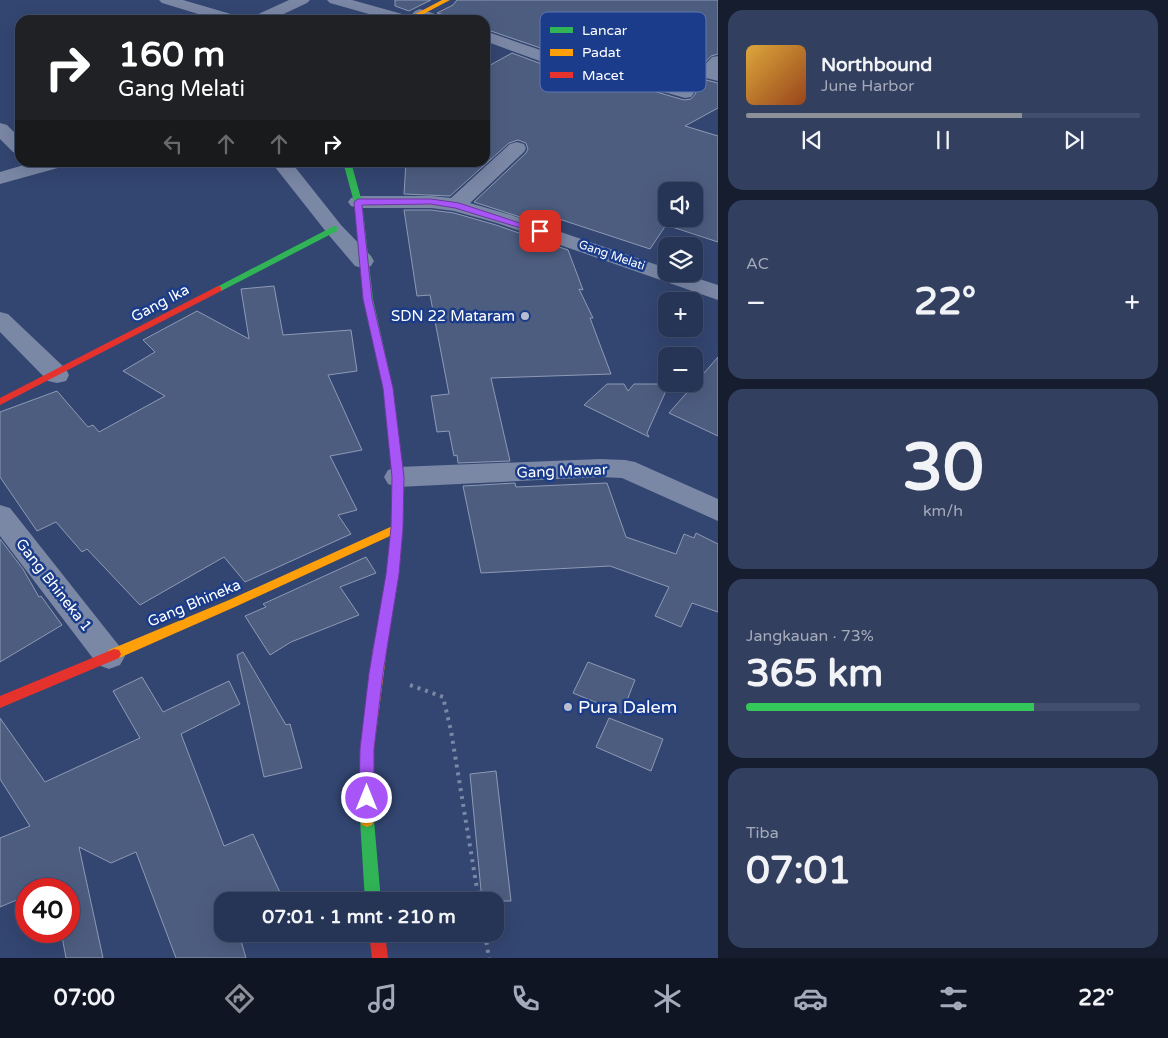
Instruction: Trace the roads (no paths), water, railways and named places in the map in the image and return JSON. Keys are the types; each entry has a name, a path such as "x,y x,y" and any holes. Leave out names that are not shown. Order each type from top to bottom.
{"street":[{"path":"167,0 218,15"},
{"path":"263,0 285,7"},
{"path":"268,15 302,0"},
{"path":"335,0 398,15"},
{"path":"417,15 447,0"},
{"path":"490,38 540,55"},
{"path":"718,61 709,70 712,74 718,76"},
{"path":"0,130 15,144"},
{"path":"456,205 517,148"},
{"path":"0,178 35,167"},
{"path":"284,167 334,229 363,261"},
{"path":"349,167 358,202 368,299 388,388 398,477 397,528 386,623 376,673 367,749 367,830 372,892"},
{"name":"Gang Melati","path":"358,202 431,202 456,205 540,231 718,293"},
{"name":"Gang Ika","path":"0,402 334,229"},
{"path":"0,319 57,374"},
{"name":"Gang Mawar","path":"398,477 600,468 625,469 646,476 718,511"},
{"name":"Gang Bhineka 1","path":"0,515 109,656"},
{"name":"Gang Bhineka","path":"0,702 233,603 397,528"},
{"path":"378,942 380,958"}],"place":[{"name":"SDN 22 Mataram","path":"525,316"},
{"name":"Pura Dalem","path":"568,707"}]}
